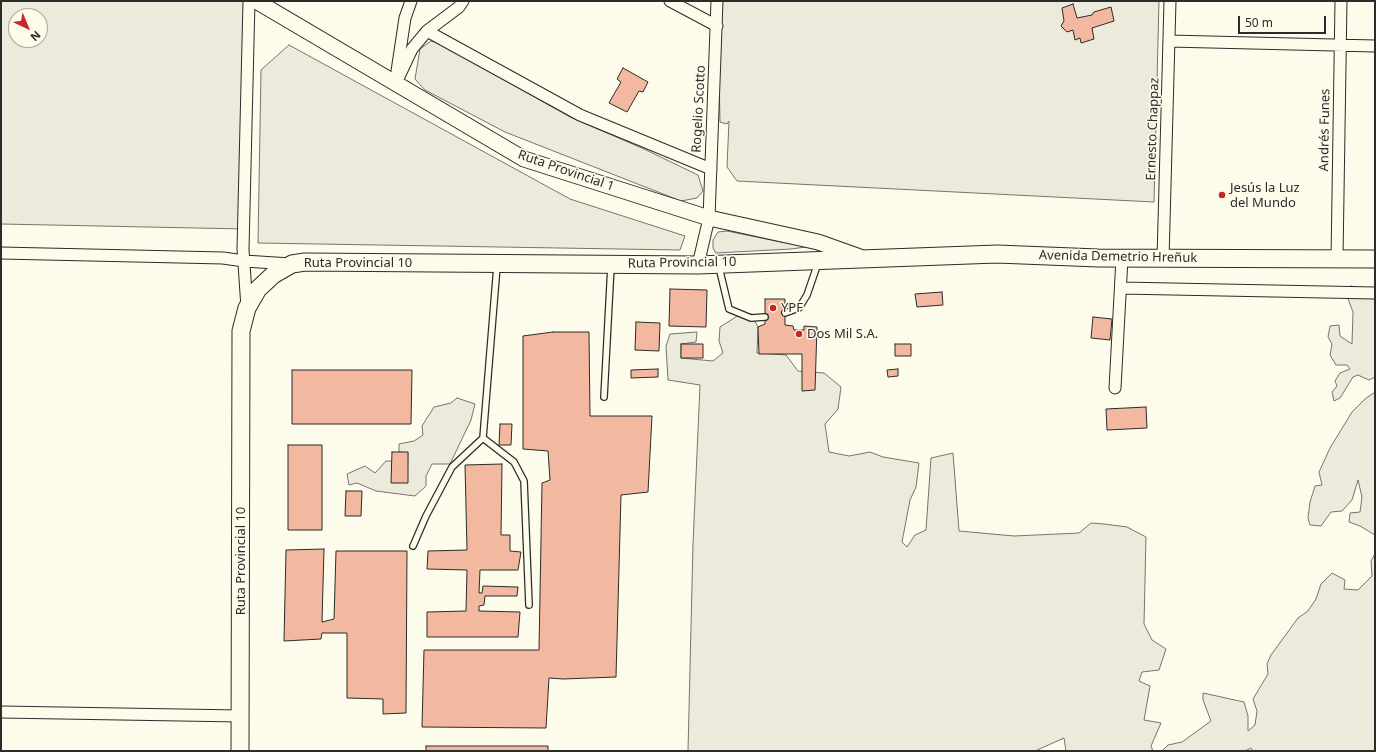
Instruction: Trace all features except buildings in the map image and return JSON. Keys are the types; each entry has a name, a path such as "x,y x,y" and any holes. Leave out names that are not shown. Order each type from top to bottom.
{"main road":[{"name":"Ruta Provincial 1","path":"256,1 524,159 709,218 818,242 860,257"},
{"name":"Avenida Demetrio Hreñuk","path":"860,257 997,254 1163,259 1375,259"},
{"name":"Ruta Provincial 10","path":"240,751 242,331 247,308 258,289 273,275 292,264 305,262 719,264 860,257"}],"street":[{"path":"247,308 244,261 249,1"},
{"path":"396,83 405,18 410,1"},
{"path":"396,83 412,49 428,31 459,8 463,1"},
{"path":"670,1 717,26"},
{"name":"Rogelio Scotto","path":"698,264 709,218 717,1"},
{"name":"Ernesto Chappaz","path":"1163,259 1170,1"},
{"name":"Andrés Funes","path":"1337,259 1340,1"},
{"path":"428,31 580,115 711,169"},
{"path":"1169,41 1375,46"},
{"path":"1,254 223,258 292,264"},
{"path":"1115,388 1122,258"},
{"path":"1121,288 1375,292"},
{"path":"1,712 240,716"}],"lane":[{"path":"785,313 799,308 807,295 820,259"},
{"path":"413,546 426,516 452,467 483,438 498,264"},
{"path":"604,398 611,264"},
{"path":"719,264 729,308 751,318 765,317"},
{"path":"483,438 514,462 524,481 529,604"}],"shaded area":[{"path":"1,1 249,1 245,229 1,224"},
{"path":"722,1 1159,1 1154,202 737,181 727,167 729,121 727,124 720,122 719,70"},
{"path":"431,41 441,44 570,117 644,149 698,175 703,191 697,198 681,201 505,132 425,90 415,79 420,49"},
{"path":"289,45 570,199 685,236 680,250 258,243 261,70"},
{"path":"727,231 781,242 813,246 791,249 716,253 713,248 713,240 718,232"},
{"path":"1351,286 1375,292 1375,377 1369,380 1358,375 1353,377 1340,398 1334,401 1332,392 1337,386 1335,381 1340,373 1350,369 1347,365 1336,365 1330,355 1332,344 1328,337 1330,326 1339,325 1340,336 1352,344 1353,312 1347,296"},
{"path":"751,314 758,327 757,353 786,355 798,371 824,373 841,387 838,409 825,424 829,452 849,456 870,452 883,457 919,463 916,487 910,500 902,542 907,547 915,535 926,530 931,458 953,453 959,531 1014,536 1079,533 1091,523 1127,527 1146,537 1144,624 1152,640 1166,649 1159,670 1142,672 1139,681 1150,686 1144,720 1161,723 1151,746 1153,751 1066,751 1064,738 1035,751 688,751 693,544 700,385 668,380 666,346 670,334 697,332 696,342 681,344 681,358 713,361 723,353 719,341 720,327 739,315"},
{"path":"1375,392 1375,535 1360,526 1349,522 1350,513 1360,512 1362,497 1358,480 1352,500 1342,511 1331,512 1321,526 1310,525 1308,518 1310,502 1315,486 1322,485 1319,472 1330,448 1352,412 1365,399"},
{"path":"457,398 475,404 471,420 450,464 432,464 426,476 426,486 415,496 376,491 357,483 349,485 347,474 365,466 375,473 386,461 392,461 407,483 408,453 399,452 399,444 414,441 423,435 422,426 434,407 451,403"},
{"path":"1375,554 1375,751 1253,751 1251,748 1245,751 1162,751 1168,745 1182,742 1211,721 1203,700 1203,693 1244,702 1248,716 1248,731 1255,725 1257,711 1253,699 1268,674 1267,664 1271,655 1298,618 1308,611 1316,599 1321,584 1332,573 1345,580 1344,589 1358,590 1372,576 1371,561"}],"place":[{"name":"Jesús la Luz del Mundo","path":"1222,195"},
{"name":"YPF","path":"773,308"},
{"name":"Dos Mil S.A.","path":"799,334"}]}
